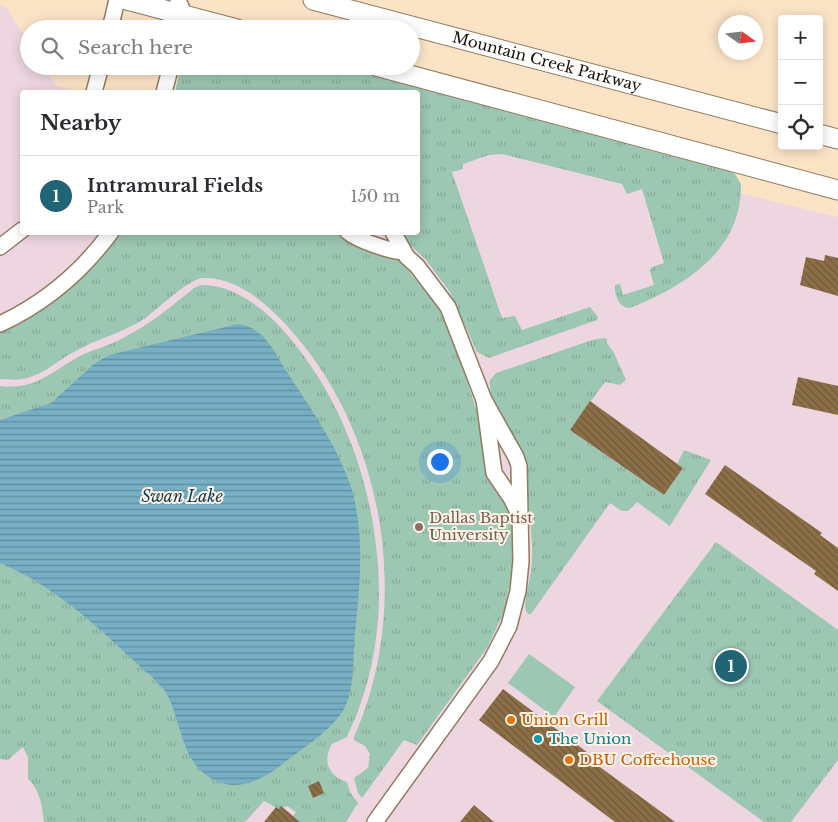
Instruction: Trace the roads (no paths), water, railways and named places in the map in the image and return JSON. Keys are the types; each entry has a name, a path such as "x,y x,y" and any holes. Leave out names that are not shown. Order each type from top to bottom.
{"main road":[{"path":"127,0 203,20"},
{"name":"Mountain Creek Parkway","path":"314,0 389,20"},
{"name":"Mountain Creek Parkway","path":"420,28 778,123"},
{"path":"410,75 838,190"},
{"path":"823,135 838,138"}],"street":[{"path":"112,20 117,0"},
{"path":"95,90 99,75"},
{"path":"165,90 169,75"},
{"path":"0,247 20,232"},
{"path":"0,324 34,306 72,277 86,264 109,235"},
{"path":"352,235 392,251 403,252"},
{"path":"375,822 491,661 509,626 520,576 517,462 484,400 448,307 417,266 403,252 394,235"},
{"path":"484,400 494,474 511,498 519,516"}],"water":[{"name":"Swan Lake","path":"238,324 255,330 274,350 316,416 340,459 347,474 356,508 359,525 360,561 352,680 345,707 326,731 275,769 257,780 239,785 229,785 209,777 192,760 170,701 165,691 152,677 99,629 62,599 22,573 0,563 0,420 51,403 94,364 109,355"}],"place":[{"name":"Dallas Baptist University","path":"419,527"},
{"name":"Intramural Fields","path":"731,666"},
{"name":"Union Grill","path":"511,720"},
{"name":"The Union","path":"538,739"},
{"name":"DBU Coffeehouse","path":"569,760"}]}
